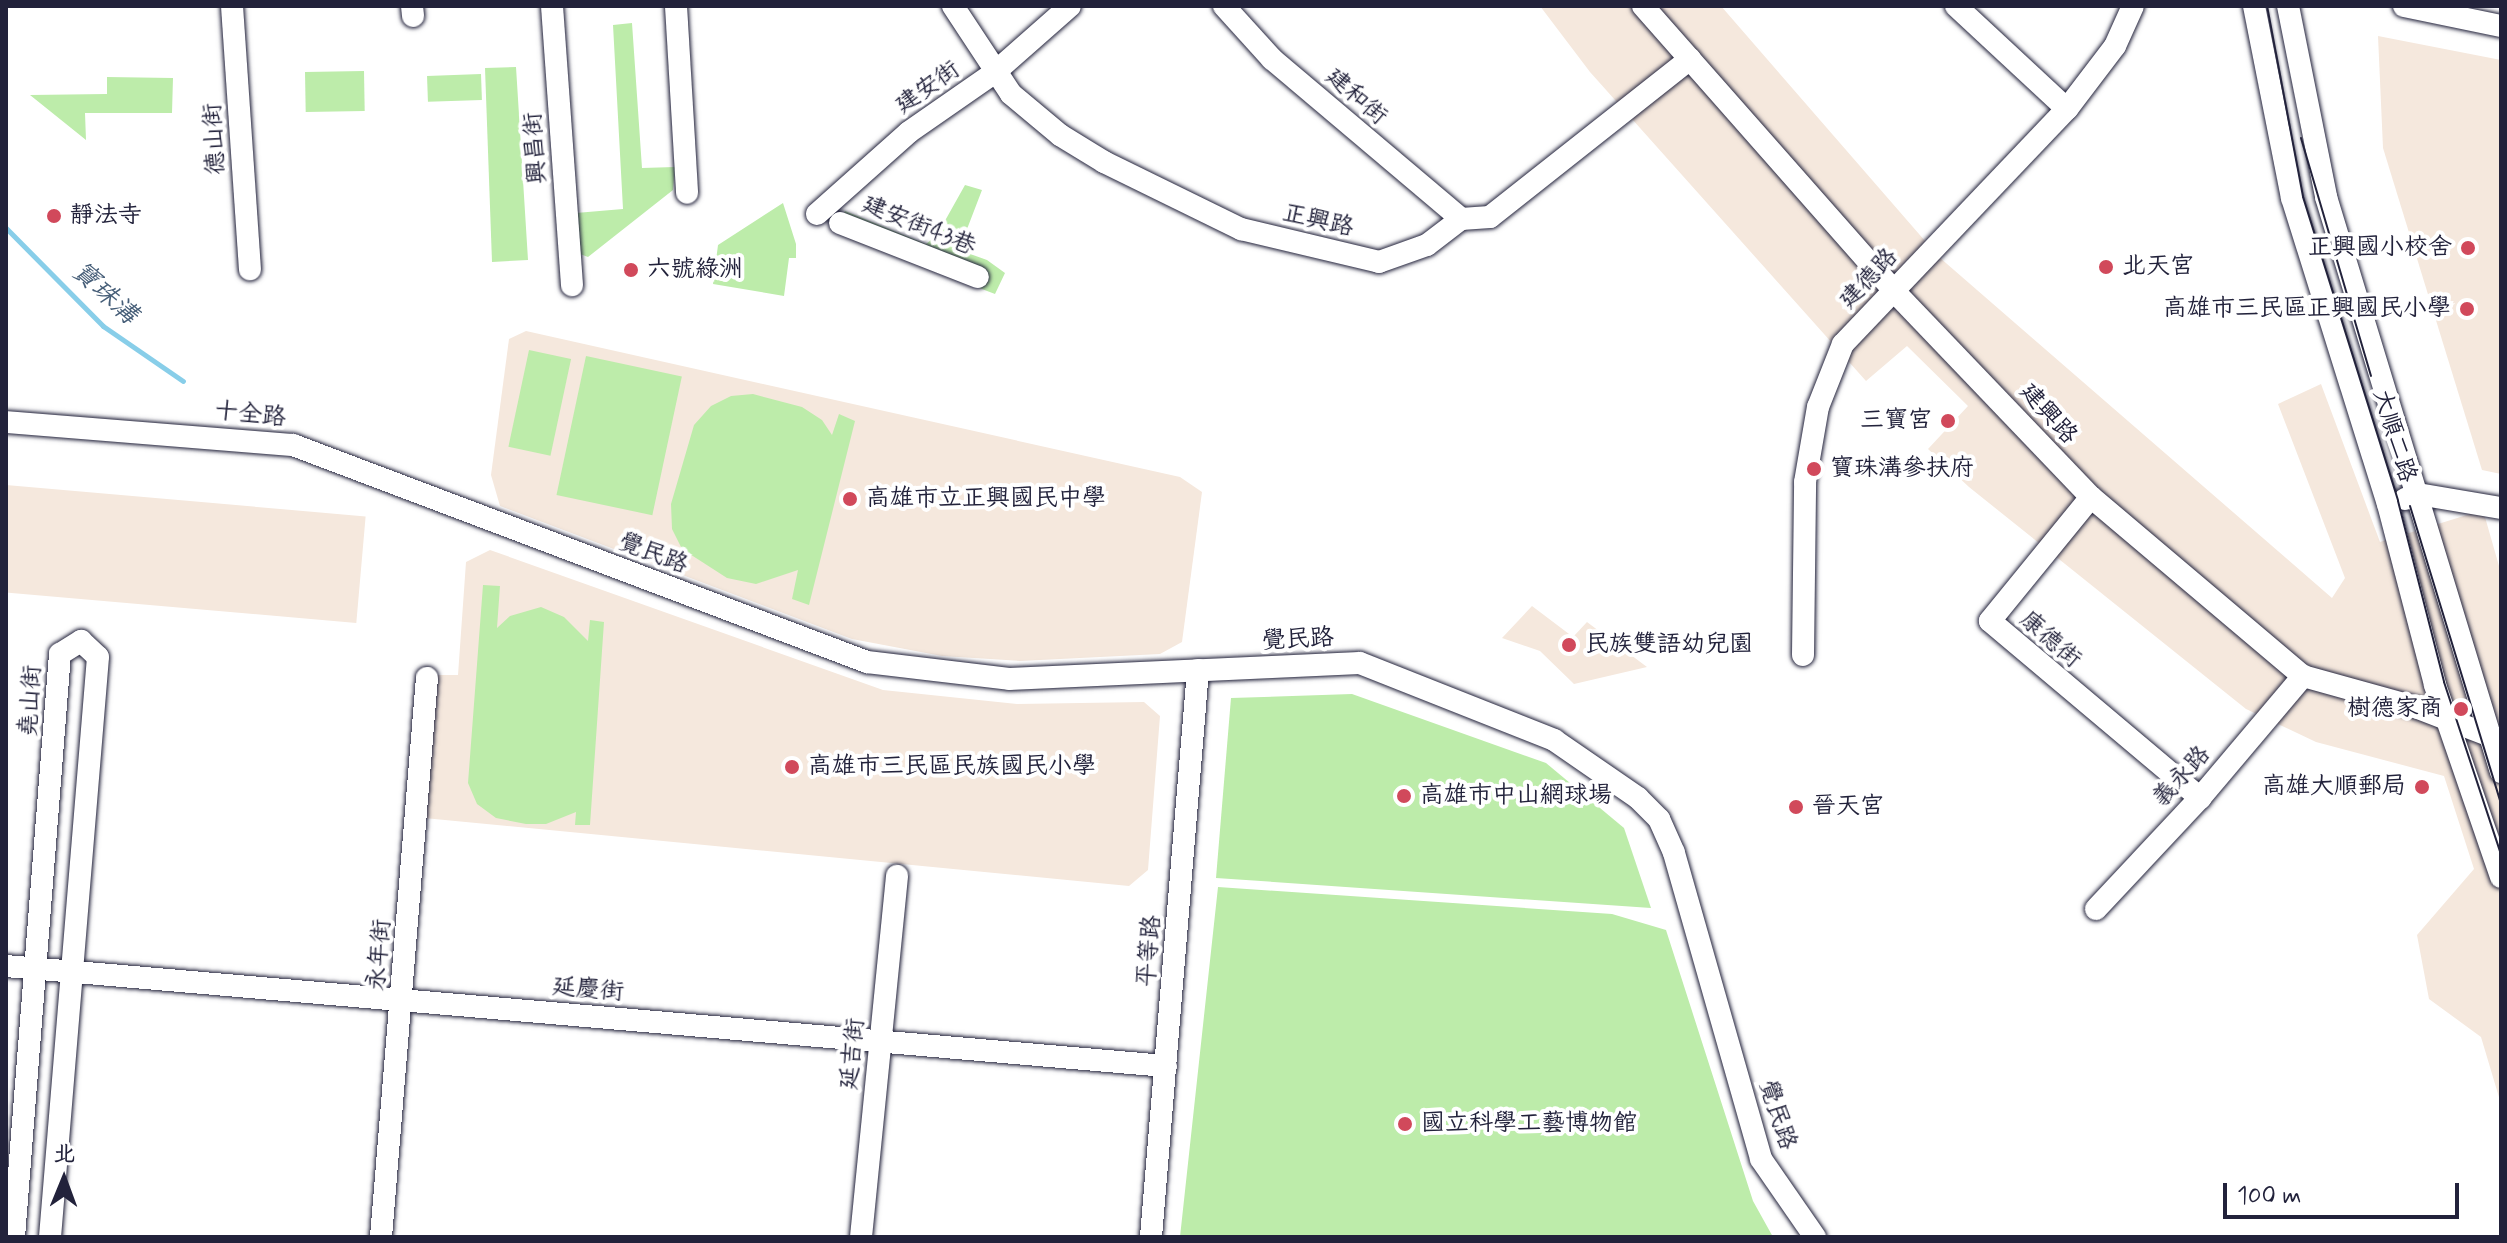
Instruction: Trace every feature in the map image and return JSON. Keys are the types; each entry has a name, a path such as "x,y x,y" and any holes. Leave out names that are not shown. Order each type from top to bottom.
{"street":[{"name":"德山街","path":"232,6 250,269"},
{"name":"興昌街","path":"552,6 572,285"},
{"path":"676,6 687,193"},
{"name":"正興路","path":"953,6 994,73 1060,135 1241,229 1379,262 1427,245 1461,219 1490,217 1690,59"},
{"name":"建安街","path":"817,214 909,132 994,73 1070,6"},
{"name":"建和街","path":"1224,6 1272,59 1461,219"},
{"path":"1956,6 2067,109"},
{"name":"建德路","path":"1803,655 1803,515 1818,407 1843,344 2067,109 2115,46 2133,6"},
{"name":"大順二路","path":"2254,6 2292,198 2388,504 2445,717 2501,877"},
{"name":"大順二路","path":"2288,6 2326,197 2495,738 2501,772"},
{"path":"2404,6 2501,26"},
{"name":"建興路","path":"1647,8 1893,290 2091,497 2303,676 2445,717 2495,738"},
{"name":"建安街43巷","path":"840,223 978,277"},
{"name":"十全路","path":"6,422 293,445 475,514"},
{"path":"2388,504 2418,494 2501,508"},
{"name":"康德街","path":"2091,497 1990,621 2200,798"},
{"name":"覺民路","path":"475,514 867,662 1009,679 1360,663 1554,740 1638,798 1659,819 1674,853 1761,1159 1815,1237"},
{"name":"堯山街","path":"14,1237 60,654 81,641 98,657 50,1237"},
{"name":"平等路","path":"1151,1237 1198,670"},
{"name":"義永路","path":"2096,909 2200,798 2303,676"},
{"name":"永年街","path":"381,1237 427,678"},
{"name":"延吉街","path":"861,1237 897,876"},
{"name":"延慶街","path":"6,966 1166,1066"}],"shaded area":[{"path":"1540,6 1721,6 1939,257 2332,598 2345,578 2278,404 2321,384 2380,542 2483,510 2501,573 2501,1104 2481,1037 2429,999 2417,935 2474,869 2444,776 2316,742 2246,709 1969,487 1928,449 1968,406 1907,346 1866,381 1590,72"},
{"name":"高雄市三民區正興國民小學","path":"2378,36 2501,60 2501,474 2482,470 2383,148"},
{"name":"高雄市立正興國民中學","path":"526,331 1180,477 1202,492 1182,642 1160,654 1020,661 942,656 852,639 500,506 491,475 509,339"},
{"path":"6,485 366,516 356,623 6,592"},
{"name":"高雄市三民區民族國民小學","path":"490,550 883,690 1017,704 1144,702 1160,716 1148,870 1129,886 424,818 437,675 458,675 466,562"},
{"name":"民族雙語幼兒園","path":"1532,606 1573,637 1587,622 1647,667 1574,684 1540,651 1502,638"}],"green space":[{"path":"632,23 642,168 675,167 673,190 588,257 580,254 576,213 623,209 613,25"},
{"path":"516,67 528,260 492,262 485,68"},
{"path":"364,71 365,111 306,112 305,72"},
{"path":"481,74 482,100 428,102 427,76"},
{"path":"107,77 173,78 172,113 85,113 86,140 30,95 107,94"},
{"path":"965,185 982,190 959,250 987,260 1005,273 995,294 903,259 840,223 845,211 926,244 937,235"},
{"path":"783,203 796,244 796,258 789,258 784,296 713,284 718,245"},
{"path":"529,350 571,359 550,456 508,447"},
{"path":"586,356 682,376 652,515 556,495"},
{"path":"753,394 802,407 822,420 832,435 839,414 855,421 809,605 792,599 798,570 756,584 727,578 682,549 672,529 671,504 694,425 711,406 731,396"},
{"path":"483,585 500,586 497,628 510,616 541,607 564,617 588,641 590,620 604,622 590,825 575,825 576,812 546,824 526,824 496,818 477,804 468,783"},
{"name":"高雄市中山網球場","path":"1352,694 1546,763 1624,828 1651,908 1216,878 1231,698"},
{"name":"國立科學工藝博物館","path":"1218,887 1612,914 1666,930 1753,1201 1773,1237 1180,1237"}],"waterway":[{"name":"寶珠溝","path":"6,228 103,326 183,381"}],"tram line":[{"path":"2267,6 2303,197 2398,501 2444,682 2501,854"},
{"path":"2301,138 2371,376"},
{"path":"2410,506 2501,804"}],"place":[{"name":"靜法寺","path":"54,216"},
{"name":"正興國小校舍","path":"2468,248"},
{"name":"北天宮","path":"2106,267"},
{"name":"六號綠洲","path":"631,270"},
{"name":"高雄市三民區正興國民小學","path":"2467,309"},
{"name":"三寶宮","path":"1948,421"},
{"name":"寶珠溝參扶府","path":"1814,469"},
{"name":"高雄市立正興國民中學","path":"850,499"},
{"name":"民族雙語幼兒園","path":"1569,645"},
{"name":"樹德家商","path":"2461,709"},
{"name":"高雄市三民區民族國民小學","path":"792,767"},
{"name":"高雄大順郵局","path":"2422,787"},
{"name":"高雄市中山網球場","path":"1404,796"},
{"name":"晉天宮","path":"1796,807"},
{"name":"國立科學工藝博物館","path":"1405,1124"}]}
